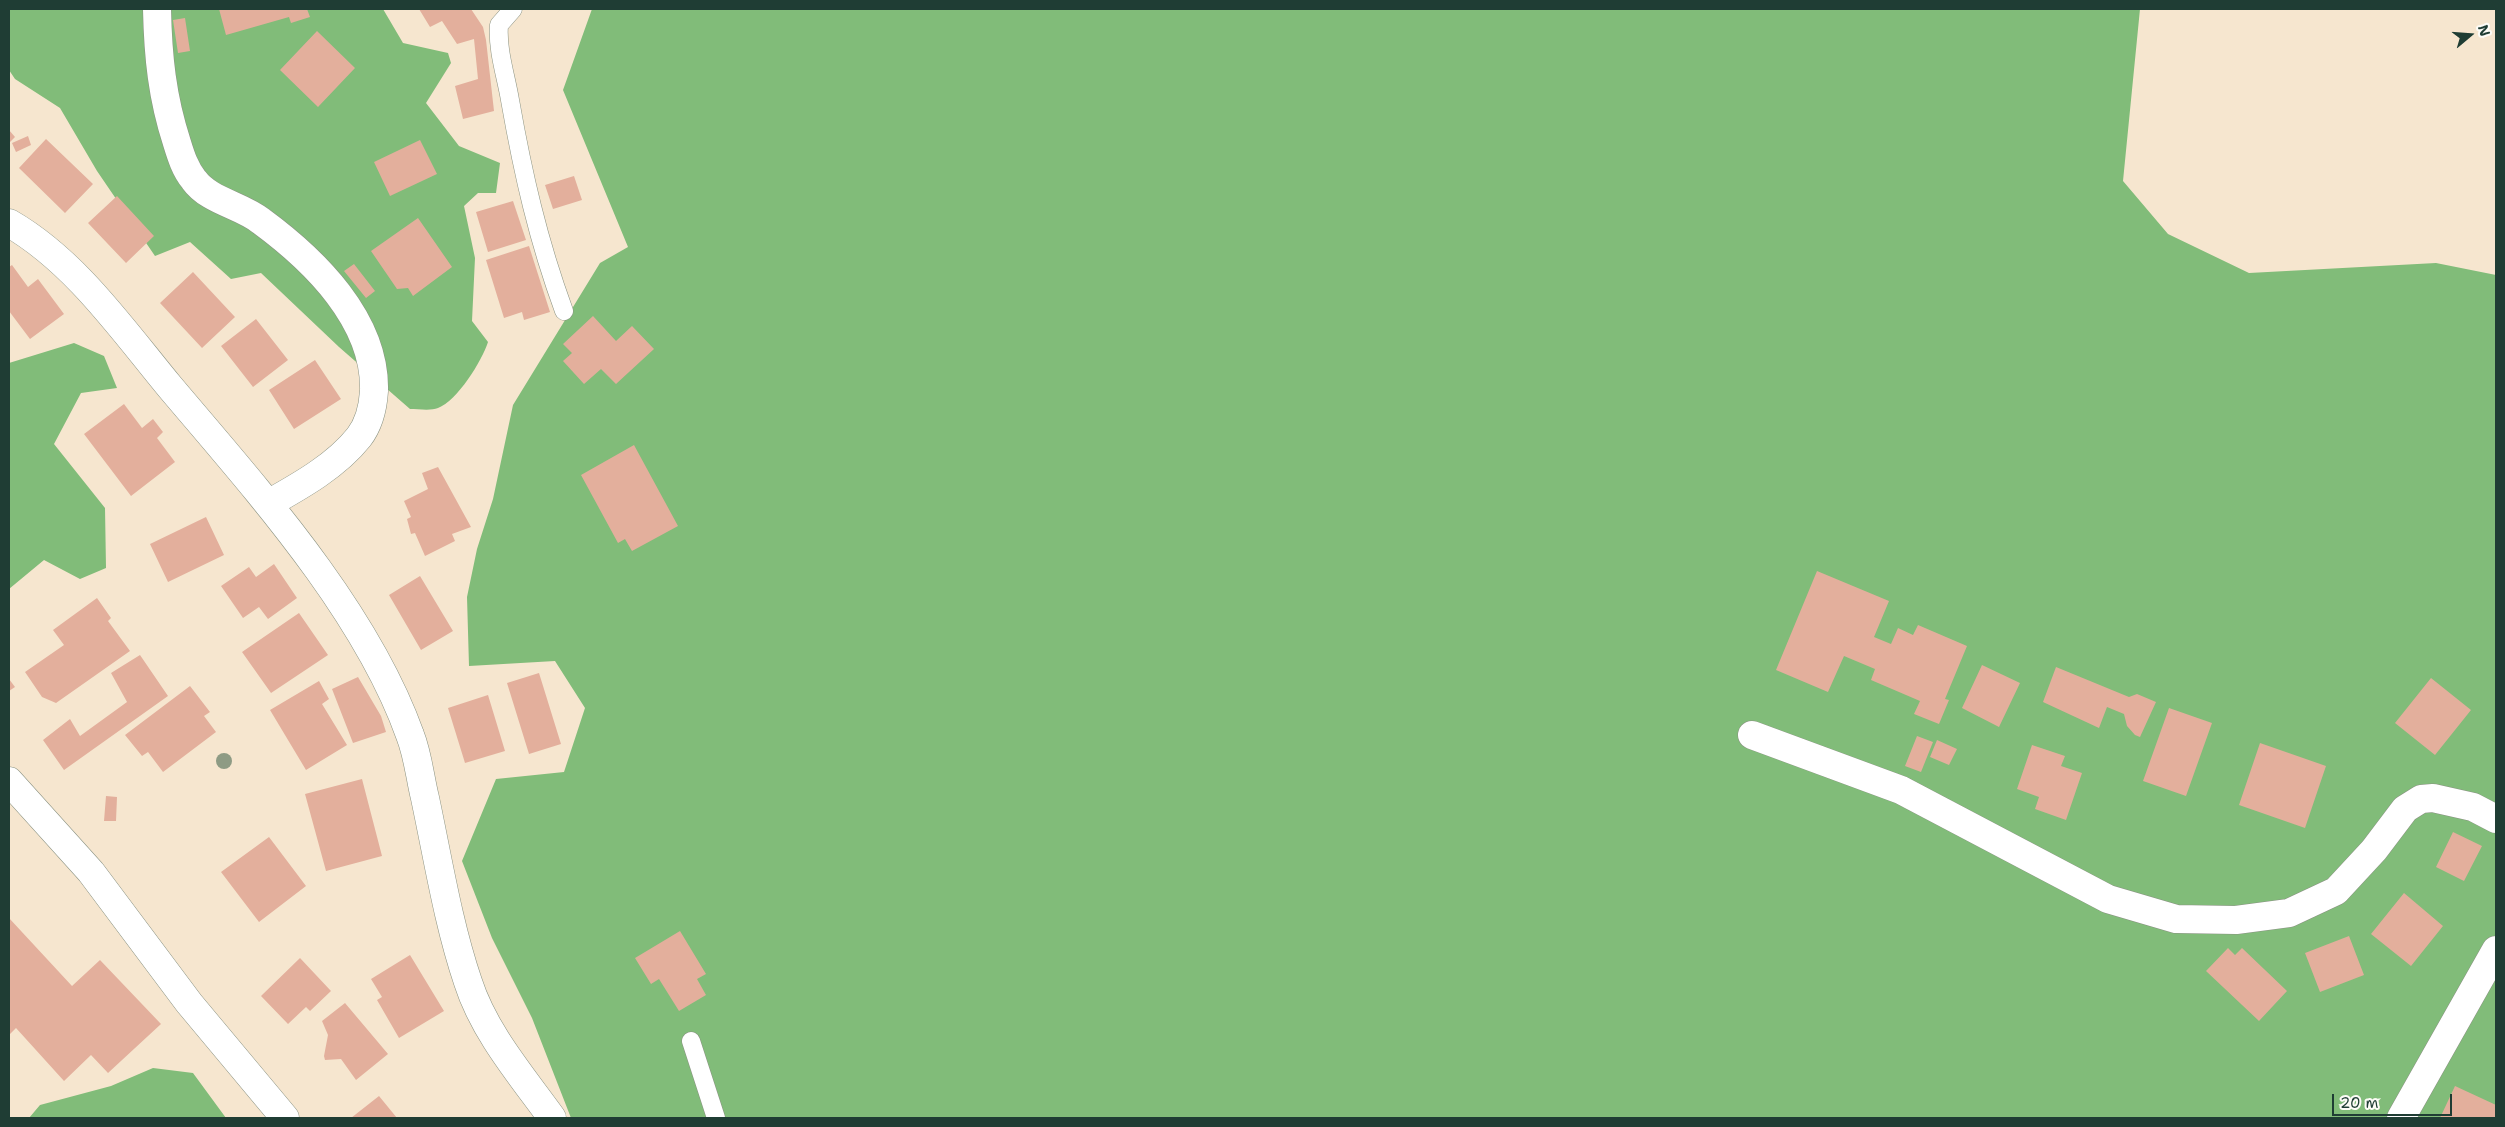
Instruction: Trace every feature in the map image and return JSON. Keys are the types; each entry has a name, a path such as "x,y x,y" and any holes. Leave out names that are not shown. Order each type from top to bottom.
{"street":[{"path":"156,9 159,68 169,120 186,169 203,190 259,219 296,249 326,280 350,312 366,342 373,368 374,403 368,421 359,437 330,464 306,482 268,504"},
{"path":"9,223 30,235 51,252 100,303 268,504 342,605 381,670 412,738 449,910 468,982 485,1022 552,1118"},
{"path":"1752,735 1901,790 2108,899 2176,919 2236,920 2289,913 2336,891 2374,850 2405,809 2421,799 2433,798 2473,807 2496,819"},
{"path":"9,781 92,872 190,1003 285,1118"},
{"path":"2401,1118 2496,950"}],"lane":[{"path":"513,9 499,25 501,52 529,201 547,265 564,311"},
{"path":"691,1041 716,1118"}],"green space":[{"path":"9,9 383,9 403,43 448,53 451,63 426,103 459,146 500,163 496,193 478,193 464,206 475,258 472,321 488,342 475,369 461,389 438,408 428,410 410,409 339,347 261,273 231,279 190,242 155,256 97,171 60,108 15,79 9,70"},
{"path":"592,9 2140,9 2123,181 2168,234 2249,273 2436,263 2496,275 2496,1118 571,1118 532,1018 492,938 462,861 496,779 564,772 585,708 555,661 469,666 467,597 477,549 493,499 513,405 600,263 628,247 563,90"},
{"path":"74,343 104,356 117,388 81,393 54,444 105,508 106,568 80,579 44,560 9,589 9,363"},
{"path":"153,1068 193,1073 226,1118 29,1118 40,1105 111,1086"}],"building":[{"path":"219,9 307,9 310,17 291,23 289,17 226,35"},
{"path":"419,9 471,9 483,27 486,40 494,111 463,119 455,86 478,79 474,39 457,44 442,21 430,27"},
{"path":"185,18 190,51 178,53 173,20"},
{"path":"317,31 355,68 318,107 280,70"},
{"path":"9,130 15,137 9,143"},
{"path":"28,136 31,145 16,152 12,143"},
{"path":"46,139 93,184 65,213 19,168"},
{"path":"420,140 437,174 390,196 374,162"},
{"path":"574,176 582,200 553,209 545,185"},
{"path":"117,196 154,236 126,263 88,223"},
{"path":"513,201 526,240 488,252 476,212"},
{"path":"418,218 452,267 413,296 408,288 397,289 371,251"},
{"path":"529,246 550,312 524,320 522,312 504,318 486,260"},
{"path":"354,264 375,291 366,298 344,271"},
{"path":"12,265 28,287 38,279 64,314 30,339 9,311 9,267"},
{"path":"193,272 235,317 202,348 160,303"},
{"path":"593,316 616,341 632,326 654,349 616,384 601,369 584,384 563,361 572,353 563,344"},
{"path":"256,319 288,360 253,387 221,346"},
{"path":"315,360 341,399 294,429 269,390"},
{"path":"124,404 142,428 153,419 163,432 157,438 175,462 131,496 84,434"},
{"path":"634,445 678,526 632,551 625,539 618,543 581,475"},
{"path":"438,467 471,527 452,534 455,541 425,556 415,533 411,534 407,519 411,517 404,501 428,489 422,473"},
{"path":"206,517 224,555 168,582 150,544"},
{"path":"274,564 297,598 268,619 259,607 243,618 221,586 249,567 256,577"},
{"path":"1817,571 1889,601 1874,637 1891,644 1898,628 1913,635 1918,625 1967,646 1945,699 1949,700 1939,724 1914,714 1920,701 1871,680 1875,669 1844,656 1828,692 1776,670"},
{"path":"420,576 453,631 421,650 389,595"},
{"path":"97,598 111,618 108,621 130,651 56,703 42,697 25,672 64,645 53,630"},
{"path":"299,613 328,655 271,693 242,652"},
{"path":"140,655 168,696 64,770 43,740 70,719 80,736 127,702 111,673"},
{"path":"1982,665 2020,683 1999,727 1962,708"},
{"path":"2056,667 2129,697 2137,694 2156,702 2140,737 2135,735 2127,726 2124,714 2107,707 2099,728 2043,702"},
{"path":"539,673 561,744 529,754 507,683"},
{"path":"358,677 381,716 386,732 353,743 332,689"},
{"path":"2431,678 2471,710 2435,755 2395,723"},
{"path":"9,679 15,687 9,691"},
{"path":"319,681 329,699 322,704 347,745 306,770 270,710"},
{"path":"190,686 210,712 204,716 216,732 163,772 148,752 142,756 125,735"},
{"path":"488,695 505,751 465,763 448,708"},
{"path":"2169,708 2212,723 2186,796 2143,781"},
{"path":"1917,736 1933,742 1921,772 1905,766"},
{"path":"1937,740 1957,749 1949,765 1930,757"},
{"path":"2260,743 2326,766 2305,828 2239,805"},
{"path":"2032,745 2065,756 2061,766 2082,773 2066,820 2035,809 2039,797 2017,789"},
{"path":"362,779 382,856 326,871 305,794"},
{"path":"106,796 117,797 116,821 104,821"},
{"path":"2453,832 2482,846 2464,881 2436,867"},
{"path":"269,837 306,886 259,922 221,872"},
{"path":"2404,893 2443,926 2411,966 2371,934"},
{"path":"9,918 72,986 100,960 161,1024 108,1073 91,1055 64,1081 16,1028 9,1035"},
{"path":"680,931 706,974 697,979 706,995 679,1011 659,979 651,984 635,958"},
{"path":"2349,936 2364,975 2320,992 2305,953"},
{"path":"2228,948 2235,955 2242,948 2287,991 2259,1021 2206,971"},
{"path":"410,955 444,1011 399,1038 377,1000 382,997 371,979"},
{"path":"300,958 331,991 310,1011 306,1007 288,1024 261,996"},
{"path":"345,1003 388,1054 356,1080 341,1059 325,1060 324,1056 328,1035 322,1021"},
{"path":"2455,1086 2496,1105 2496,1118 2440,1118"},
{"path":"379,1096 397,1118 351,1118"}]}
